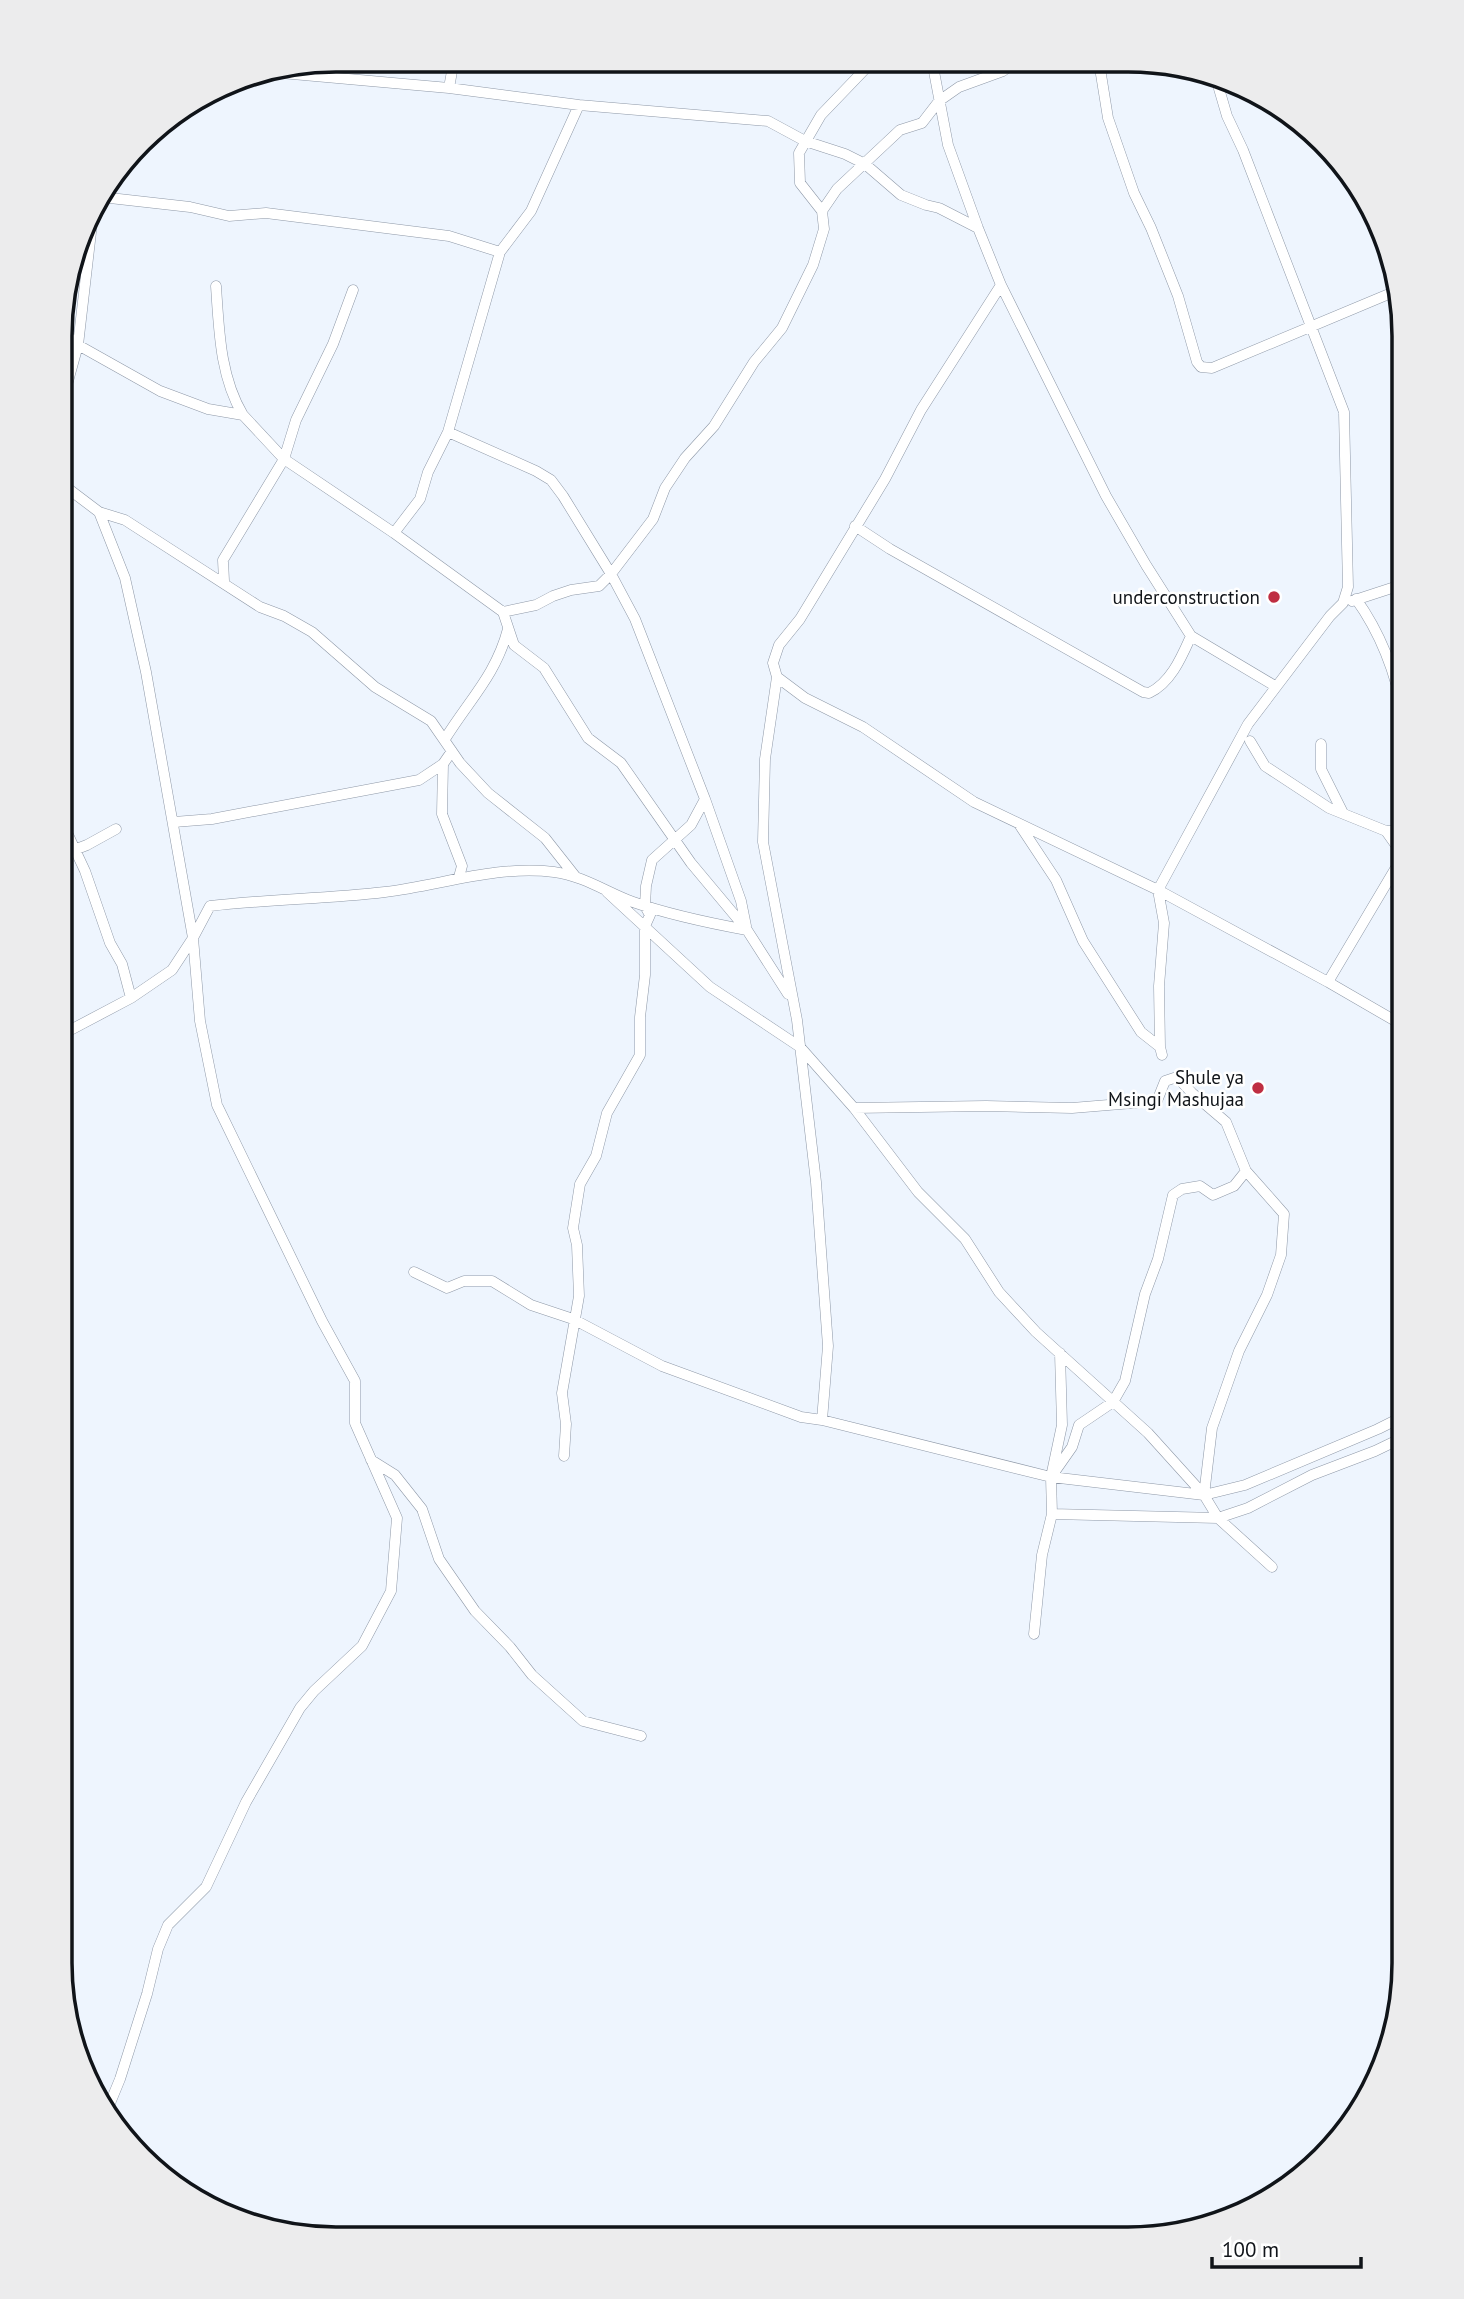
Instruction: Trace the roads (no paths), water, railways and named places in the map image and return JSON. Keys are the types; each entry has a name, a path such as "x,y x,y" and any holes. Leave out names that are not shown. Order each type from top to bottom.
{"street":[{"path":"449,88 452,72"},
{"path":"503,612 536,605 571,590 599,586 611,574 653,519 666,488 685,458 714,426 754,362 782,328 813,265 824,229 822,211 800,183 799,153 821,115 861,72"},
{"path":"934,72 948,145 1001,285 1106,496 1191,636 1275,686"},
{"path":"822,211 837,189 900,130 922,123 939,101 959,87 1000,72"},
{"path":"1101,72 1108,118 1134,193 1178,296 1197,362 1201,367 1212,368 1389,294"},
{"path":"298,75 449,88 579,105 768,121 805,141 845,154 865,164 901,195 939,208 978,228"},
{"path":"1019,824 1056,880 1083,941 1097,964 1140,1032 1161,1051 1159,986 1164,923 1158,890 1248,724 1275,686 1343,603 1348,587 1344,412 1218,88"},
{"path":"394,533 420,499 428,472 448,432 500,252 531,211 579,105"},
{"path":"111,198 190,207 229,216 266,213 449,236 500,252"},
{"path":"72,367 78,345 90,240"},
{"path":"822,1420 828,1346 816,1182 800,1047 763,842 765,759 777,677 773,663 779,645 800,619 885,479 921,410 1001,285"},
{"path":"216,286 224,363 232,397 243,415 284,459 394,533 503,612 514,645 544,668 588,738 621,763 691,863 747,930 792,1001"},
{"path":"224,581 223,560 284,459 296,420 333,344 353,290"},
{"path":"72,340 160,391 208,410 243,415"},
{"path":"448,432 551,480 611,574 635,619 705,799 741,901 747,930"},
{"path":"72,492 99,512 125,520 224,581 260,607 284,616 312,632 375,687 431,721 460,763 488,793 545,838 575,876"},
{"path":"99,512 125,578 146,672 193,938 200,1021 218,1105 322,1321 355,1381 355,1423 397,1518 391,1591 362,1646 314,1691 300,1708 246,1802 206,1888 168,1925 158,1949 148,1994 111,2101"},
{"path":"855,526 890,549 1143,692 1149,693 1164,682 1181,660 1191,636"},
{"path":"1343,603 1392,588"},
{"path":"1356,599 1372,621 1392,664"},
{"path":"445,739 489,677 502,651 508,629"},
{"path":"777,677 805,698 863,727 974,802 1158,890 1392,1019"},
{"path":"1250,741 1265,766 1329,808 1386,831 1392,831"},
{"path":"1321,744 1321,769 1344,813"},
{"path":"174,822 212,819 419,779 443,764 452,751"},
{"path":"443,764 442,814 462,866 459,877"},
{"path":"564,1456 566,1424 562,1393 579,1296 577,1245 573,1228 580,1184 596,1156 607,1113 640,1055 645,926 650,915 645,906 646,886 652,860 691,825 705,799"},
{"path":"72,851 116,829"},
{"path":"1386,831 1392,839"},
{"path":"72,843 110,943 122,964 131,998"},
{"path":"72,1029 131,998 172,970 210,906 387,892 459,877 516,870 575,876 664,912 747,930"},
{"path":"1328,982 1392,874"},
{"path":"602,887 710,987 800,1047 854,1108 918,1192 965,1239 999,1292 1036,1332 1148,1433 1204,1495 1219,1518 1272,1567"},
{"path":"854,1108 1072,1108 1157,1101 1165,1081 1177,1077 1226,1122 1246,1171 1284,1214 1281,1255 1267,1295 1239,1352 1212,1429 1204,1495"},
{"path":"1051,1477 1072,1447 1079,1425 1113,1402 1125,1381 1145,1294 1158,1259 1173,1195 1182,1189 1200,1186 1213,1195 1234,1186 1246,1171"},
{"path":"414,1272 447,1288 464,1281 492,1281 531,1305 573,1319 662,1366 801,1417 1051,1477 1204,1495 1245,1485 1392,1422"},
{"path":"1034,1634 1042,1555 1052,1514 1051,1477 1062,1425 1060,1353"},
{"path":"1052,1514 1219,1518 1248,1508 1312,1475 1392,1443"},
{"path":"371,1460 395,1475 422,1509 439,1559 475,1611 510,1647 532,1675 583,1721 641,1736"}],"place":[{"name":"underconstruction","path":"1274,597"},
{"name":"Shule ya Msingi Mashujaa","path":"1258,1088"}]}
